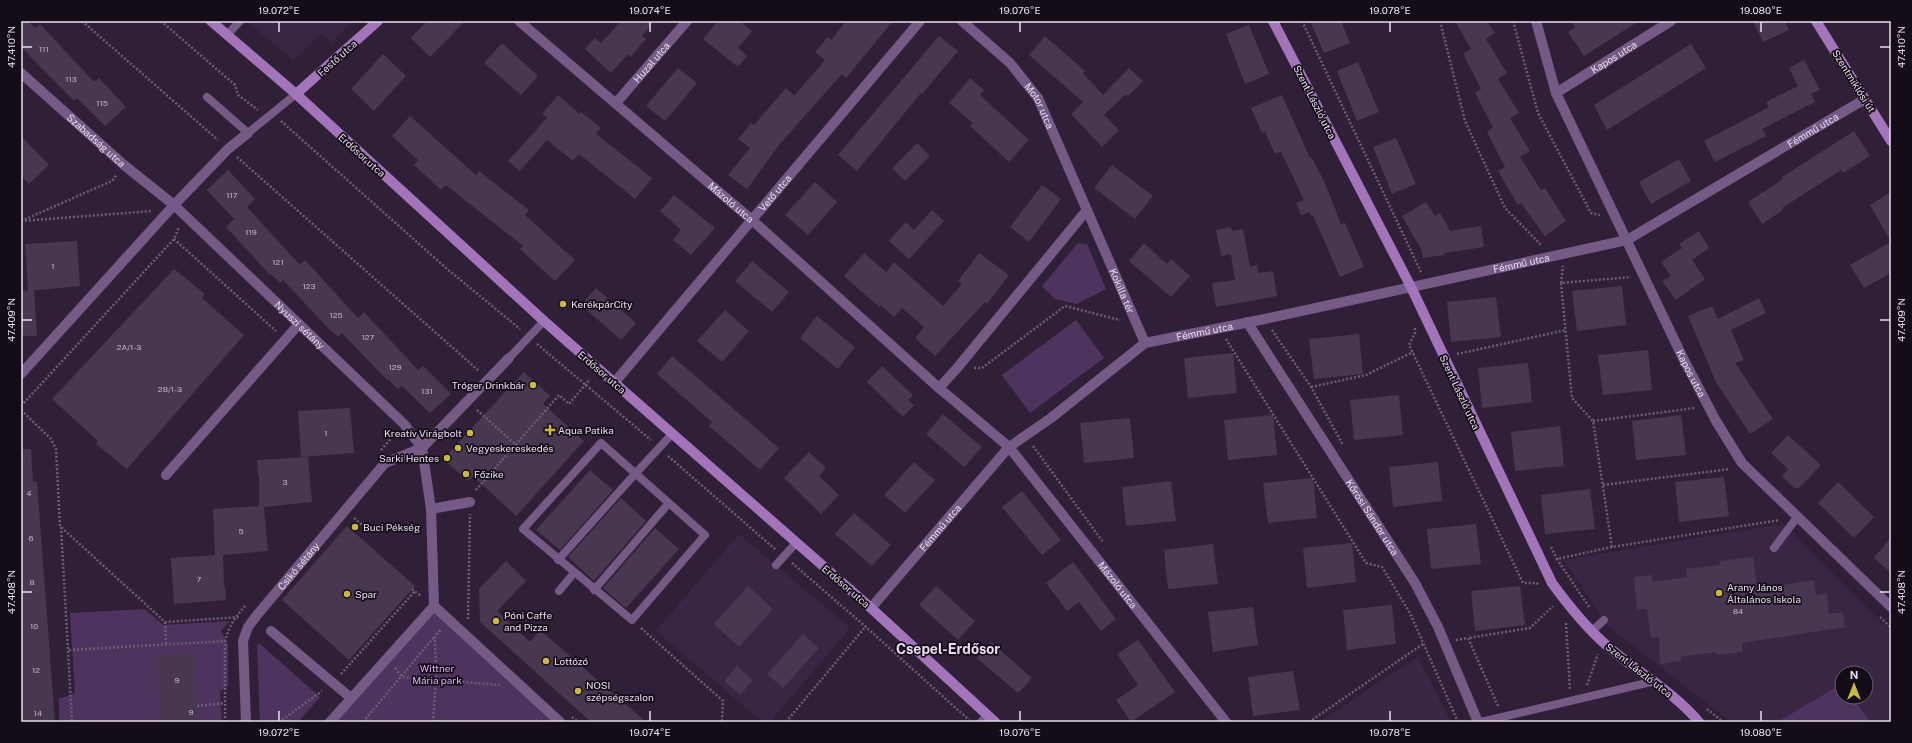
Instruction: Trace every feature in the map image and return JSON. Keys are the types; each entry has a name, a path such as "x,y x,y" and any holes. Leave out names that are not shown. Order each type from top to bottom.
{"street":[{"name":"Erdősor utca","path":"211,21 296,94 544,321 871,608 988,720"},
{"name":"Festő utca","path":"296,94 378,21"},
{"name":"Mázoló utca","path":"519,21 752,220 939,388"},
{"name":"Huzal utca","path":"616,103 687,21"},
{"name":"Vető utca","path":"614,383 920,21"},
{"name":"Motor utca","path":"962,21 1010,63 1038,98 1087,210"},
{"name":"Szent László utca","path":"1273,21 1411,287 1552,583 1568,605 1605,644 1655,681 1699,722"},
{"name":"Kapos utca","path":"1536,21 1556,93 1682,356 1716,421 1742,463 1891,607"},
{"name":"Kapos utca","path":"1556,93 1671,21"},
{"name":"Szentmiklósi út","path":"1816,21 1890,136"},
{"name":"Szabadság utca","path":"21,73 124,165 174,205"},
{"name":"Fémmű utca","path":"1145,343 1626,240 1865,98"},
{"path":"21,374 174,205 228,149 248,133"},
{"name":"Nyuszi sétány","path":"174,205 404,424 422,448"},
{"path":"1087,210 939,388 1010,447 1051,418 1145,343"},
{"name":"Kokilla tér","path":"1087,210 1145,343"},
{"name":"Kőrösi Sándor utca","path":"1247,322 1415,583 1438,627 1479,722"},
{"path":"166,475 299,324"},
{"name":"Csikó sétány","path":"246,722 243,641 248,627 344,510 385,463 422,448 508,358"},
{"name":"Mázoló utca","path":"1010,447 1226,722"},
{"name":"Fémmű utca","path":"871,608 1010,447"},
{"path":"330,722 434,606 431,509 422,448"},
{"path":"431,509 470,502"},
{"path":"434,606 560,722"},
{"path":"271,631 351,698"}],"lane":[{"path":"228,35 240,21"},
{"path":"207,97 248,133 296,94"},
{"name":"Csikó sétány","path":"508,358 544,321"},
{"path":"558,560 672,434"},
{"path":"601,443 668,504 705,535 632,620 558,560 523,529 601,443"},
{"path":"594,590 668,504"},
{"path":"1774,548 1798,516"},
{"path":"776,565 796,542"},
{"path":"559,591 574,573"},
{"path":"1592,631 1602,622"},
{"path":"1479,722 1655,681"}],"path":[{"path":"82,21 489,379"},
{"path":"161,21 235,85 238,95 253,108 284,122 446,268 586,384 784,557 866,626 971,722"},
{"path":"1302,21 1423,276"},
{"path":"1440,21 1466,121 1505,208 1543,246"},
{"path":"1513,21 1538,113 1591,213 1602,215"},
{"path":"21,221 112,181 124,165"},
{"path":"21,221 156,210 174,205"},
{"path":"21,406 174,239 273,329"},
{"path":"1556,267 1571,264"},
{"path":"1563,265 1561,283 1572,398 1593,421 1612,547"},
{"path":"1629,269 1636,283"},
{"path":"1561,283 1632,277"},
{"path":"958,367 982,368 1065,306 1136,324"},
{"path":"1415,322 1415,332 1409,344 1523,583 1537,583 1541,589"},
{"path":"1279,328 1272,330 1310,387 1346,448"},
{"path":"1453,355 1566,330"},
{"path":"1226,337 1366,563 1382,567 1410,613 1458,722"},
{"path":"1310,387 1366,375 1413,352"},
{"path":"468,625 470,502 478,486 559,395 569,404 598,369"},
{"path":"467,401 515,444"},
{"path":"1593,421 1697,408 1694,402"},
{"path":"21,410 51,439 56,449 69,650 72,722"},
{"path":"1727,463 1730,469 1736,474"},
{"path":"1603,485 1730,469"},
{"path":"344,510 369,530"},
{"path":"1557,559 1612,547 1783,519 1778,514"},
{"path":"60,526 165,622 166,644"},
{"path":"1550,545 1557,559 1602,622"},
{"path":"279,722 333,683 415,591"},
{"path":"1549,600 1558,610"},
{"path":"1451,634 1455,641 1530,628 1553,605"},
{"path":"1874,611 1891,628"},
{"path":"165,622 257,615"},
{"path":"362,722 402,677 449,619"},
{"path":"1571,625 1566,619 1571,698"},
{"path":"632,620 724,701 722,722"},
{"path":"786,722 866,626"},
{"path":"433,722 436,679 435,636"},
{"path":"1468,638 1501,713"},
{"path":"69,650 243,641"},
{"path":"1309,722 1423,644"},
{"path":"1586,688 1598,653"},
{"path":"402,677 520,686"},
{"path":"198,706 224,703"},
{"path":"1704,707 1723,722"}],"shaded area":[{"path":"247,21 354,21 331,43 322,33 293,60"},
{"name":"Arany János Általános Iskola","path":"1783,524 1891,632 1891,721 1731,722 1608,626 1564,560"},
{"path":"739,534 850,628 770,722 763,722 656,631"},
{"path":"1418,657 1451,722 1319,722"}],"green space":[{"path":"1078,243 1087,244 1106,289 1077,304 1055,299 1042,286"},
{"path":"1076,320 1104,358 1030,413 1002,375"},
{"name":"Wittner Mária park","path":"434,606 560,722 330,722"},
{"path":"145,609 163,625 230,621 221,631 228,644 228,686 220,691 222,722 59,722 59,699 75,693 70,613"},
{"path":"259,643 320,697 298,722 260,722 257,646"},
{"path":"1834,689 1834,705 1858,705 1869,720 1866,722 1777,722"}],"building":[{"path":"21,21 28,21 35,28 40,24 94,82 99,78 126,107 105,126 77,98 74,101 21,47"},
{"path":"427,21 465,21 430,57 411,38"},
{"path":"621,21 655,21 642,36 646,39 630,57 628,54 611,73 585,49 595,38 601,43"},
{"path":"718,21 740,21 752,31 738,48 747,56 738,67 703,39"},
{"path":"846,21 893,21 846,78 842,74 779,145 747,189 728,175 750,148 738,139 751,123 754,125 786,88 794,96 825,60 815,52 828,37 831,40"},
{"path":"1310,21 1341,21 1350,43 1324,53"},
{"path":"1455,21 1487,21 1495,33 1486,39 1507,73 1498,79 1519,113 1510,118 1530,151 1520,157 1541,190 1545,188 1566,221 1545,236 1521,203 1518,205 1498,171 1505,167 1487,132 1493,127 1475,93 1481,89 1463,54 1471,49"},
{"path":"1571,21 1639,21 1584,56 1568,32 1575,27"},
{"path":"1753,21 1785,21 1789,30 1763,42"},
{"path":"1249,25 1269,74 1245,84 1226,34"},
{"path":"939,36 958,51 922,94 921,93 857,171 838,155"},
{"path":"1045,36 1085,71 1083,73 1103,95 1129,68 1143,81 1128,96 1126,94 1104,115 1119,130 1102,147 1071,114 1083,102 1029,55"},
{"path":"502,43 538,76 521,95 484,63"},
{"path":"1691,44 1706,68 1607,130 1594,105"},
{"path":"383,54 406,76 374,111 351,89"},
{"path":"1804,60 1820,90 1811,94 1815,102 1762,129 1766,136 1715,162 1704,141 1769,107 1766,102 1798,86 1789,68"},
{"path":"1358,62 1379,112 1357,121 1337,71"},
{"path":"678,68 697,83 665,121 646,106"},
{"path":"970,78 984,90 980,95 1029,140 1009,162 970,126 973,123 949,103"},
{"path":"558,95 580,114 581,112 601,128 596,134 652,178 635,199 579,154 573,161 547,140 520,171 508,161 547,118 542,114"},
{"path":"1282,95 1310,158 1312,158 1324,181 1341,224 1345,223 1364,267 1340,277 1313,215 1311,216 1310,212 1301,215 1296,203 1304,200 1281,152 1275,154 1265,132 1262,133 1251,108"},
{"path":"410,116 476,175 479,171 529,210 525,215 575,260 555,281 520,249 523,246 446,185 441,190 414,165 418,160 392,136"},
{"path":"1854,131 1870,156 1843,173 1841,170 1782,208 1783,210 1762,224 1748,202 1783,179 1782,177"},
{"path":"21,136 49,165 29,184 21,176"},
{"path":"1396,138 1416,184 1392,194 1373,147"},
{"path":"917,143 930,156 905,181 892,168"},
{"path":"1679,159 1691,181 1651,204 1639,182"},
{"path":"1112,165 1153,196 1135,219 1094,188"},
{"path":"228,170 255,199 247,207 300,265 305,260 358,318 364,312 418,370 423,366 451,394 430,413 402,386 398,389 388,379 387,380 342,333 338,337 328,328 283,280 280,283 271,274 270,275 226,227 234,219 207,190"},
{"path":"815,182 837,202 808,235 785,215"},
{"path":"1042,185 1061,199 1029,242 1010,227"},
{"path":"1891,192 1891,242 1870,205"},
{"path":"674,195 715,228 691,255 673,240 681,230 660,211"},
{"path":"1426,202 1435,216 1440,213 1450,231 1481,226 1484,247 1423,258 1421,249 1402,216"},
{"path":"932,210 944,221 909,259 889,241 906,222 914,230"},
{"path":"1231,227 1232,231 1243,229 1250,267 1257,265 1258,273 1273,271 1277,296 1216,307 1212,283 1235,280 1231,254 1221,256 1216,230"},
{"path":"1699,231 1709,248 1692,260 1705,279 1676,300 1662,281 1671,276 1661,262 1682,248 1679,244"},
{"path":"77,241 80,286 28,291 25,244"},
{"path":"1891,242 1891,273 1864,288 1850,265"},
{"path":"1144,243 1167,264 1171,259 1190,276 1171,297 1129,261"},
{"path":"864,253 886,272 894,262 943,306 962,284 958,281 979,253 1009,275 987,304 985,302 935,356 915,338 924,327 902,308 894,317 881,305 879,307 844,276"},
{"path":"752,261 789,292 772,312 735,281"},
{"path":"174,269 205,294 202,298 244,335 127,469 96,444 98,441 52,399"},
{"path":"1622,286 1626,325 1577,331 1572,291"},
{"path":"596,288 636,323 621,340 581,305"},
{"path":"34,290 37,336 21,336 21,291"},
{"path":"1496,297 1501,337 1451,342 1447,302"},
{"path":"1759,298 1766,313 1731,330 1744,360 1735,363 1773,419 1750,434 1716,382 1688,316 1712,306 1718,319"},
{"path":"725,310 749,331 722,362 697,341"},
{"path":"817,316 855,347 838,369 800,338"},
{"path":"1359,334 1363,374 1314,379 1309,339"},
{"path":"1648,350 1652,390 1603,395 1598,355"},
{"path":"1233,353 1237,393 1188,398 1184,358"},
{"path":"672,356 779,448 760,470 709,426 712,422 657,374"},
{"path":"1528,363 1532,402 1482,408 1478,368"},
{"path":"882,366 913,395 908,400 914,405 903,417 867,382"},
{"path":"524,372 550,396 543,404 584,441 516,516 473,476 468,481 443,459"},
{"path":"1399,395 1403,435 1354,440 1350,400"},
{"path":"350,408 354,453 301,457 298,411"},
{"path":"943,414 982,447 964,467 926,434"},
{"path":"1273,415 1277,455 1228,460 1224,420"},
{"path":"1681,415 1686,455 1636,460 1632,421"},
{"path":"1130,418 1134,458 1084,463 1080,423"},
{"path":"1560,426 1564,466 1515,471 1511,432"},
{"path":"1788,435 1821,465 1799,488 1794,488 1782,476 1788,469 1771,453"},
{"path":"21,449 31,449 33,482 37,482 55,722 21,722"},
{"path":"809,452 826,468 819,476 839,495 821,514 784,478"},
{"path":"308,457 312,502 264,507 268,551 223,555 226,600 174,604 171,558 215,555 213,509 259,506 259,475 257,460"},
{"path":"914,462 935,480 905,513 884,495"},
{"path":"1438,462 1442,501 1393,507 1389,467"},
{"path":"590,470 613,490 560,550 536,530"},
{"path":"1724,477 1729,516 1679,522 1675,482"},
{"path":"1313,478 1317,518 1268,523 1263,483"},
{"path":"1171,481 1176,521 1126,526 1122,487"},
{"path":"1838,482 1874,517 1854,538 1818,503"},
{"path":"1590,489 1595,529 1545,534 1541,495"},
{"path":"1022,491 1061,540 1042,555 1002,507"},
{"path":"621,498 646,521 594,581 568,557"},
{"path":"854,513 891,545 872,566 835,534"},
{"path":"1476,524 1481,564 1431,569 1427,529"},
{"name":"Spar","path":"347,526 415,586 349,660 282,600"},
{"path":"655,528 679,549 626,608 603,588"},
{"path":"1891,537 1891,573 1874,558"},
{"path":"1352,543 1356,582 1307,588 1303,548"},
{"path":"1213,544 1218,584 1168,589 1164,550"},
{"path":"1753,557 1757,589 1814,580 1816,595 1827,593 1829,614 1843,612 1845,627 1742,643 1743,652 1716,655 1716,652 1681,657 1681,661 1660,664 1659,637 1651,638 1647,609 1637,610 1634,577 1652,575 1652,582 1687,577 1686,569 1720,565 1719,561"},
{"path":"506,561 526,581 497,611 530,642 540,630 646,722 591,722 480,622 479,589"},
{"path":"1073,562 1116,619 1101,631 1079,602 1067,611 1046,583"},
{"path":"748,586 773,609 739,647 714,624"},
{"path":"936,586 975,621 958,640 919,605"},
{"path":"1520,586 1525,625 1475,631 1471,591"},
{"path":"1392,605 1396,644 1347,650 1343,610"},
{"path":"1253,607 1258,645 1213,652 1208,612"},
{"path":"803,634 819,648 783,688 767,674"},
{"path":"1138,640 1175,692 1131,722 1116,700 1138,685 1117,654"},
{"path":"991,642 1032,678 1018,693 977,658"},
{"path":"195,653 198,722 160,722 157,655"},
{"path":"737,666 753,680 740,695 724,681"},
{"path":"1293,671 1300,710 1253,716 1248,677"}],"place":[{"name":"KerékpárCity","path":"563,304"},
{"name":"Tróger Drinkbár","path":"533,385"},
{"name":"Aqua Patika","path":"550,430"},
{"name":"Kreatív Virágbolt","path":"470,433"},
{"name":"Vegyeskereskedés","path":"458,448"},
{"name":"Sarki Hentes","path":"447,458"},
{"name":"Főzike","path":"466,474"},
{"name":"Buci Pékség","path":"355,527"},
{"name":"Arany János Általános Iskola","path":"1719,593"},
{"name":"Spar","path":"347,594"},
{"name":"Póni Caffe and Pizza","path":"496,621"},
{"name":"Lottózó","path":"546,661"},
{"name":"NOSI szépségszalon","path":"578,691"}],"district":[{"name":"Csepel-Erdősor","path":"948,649"}]}
